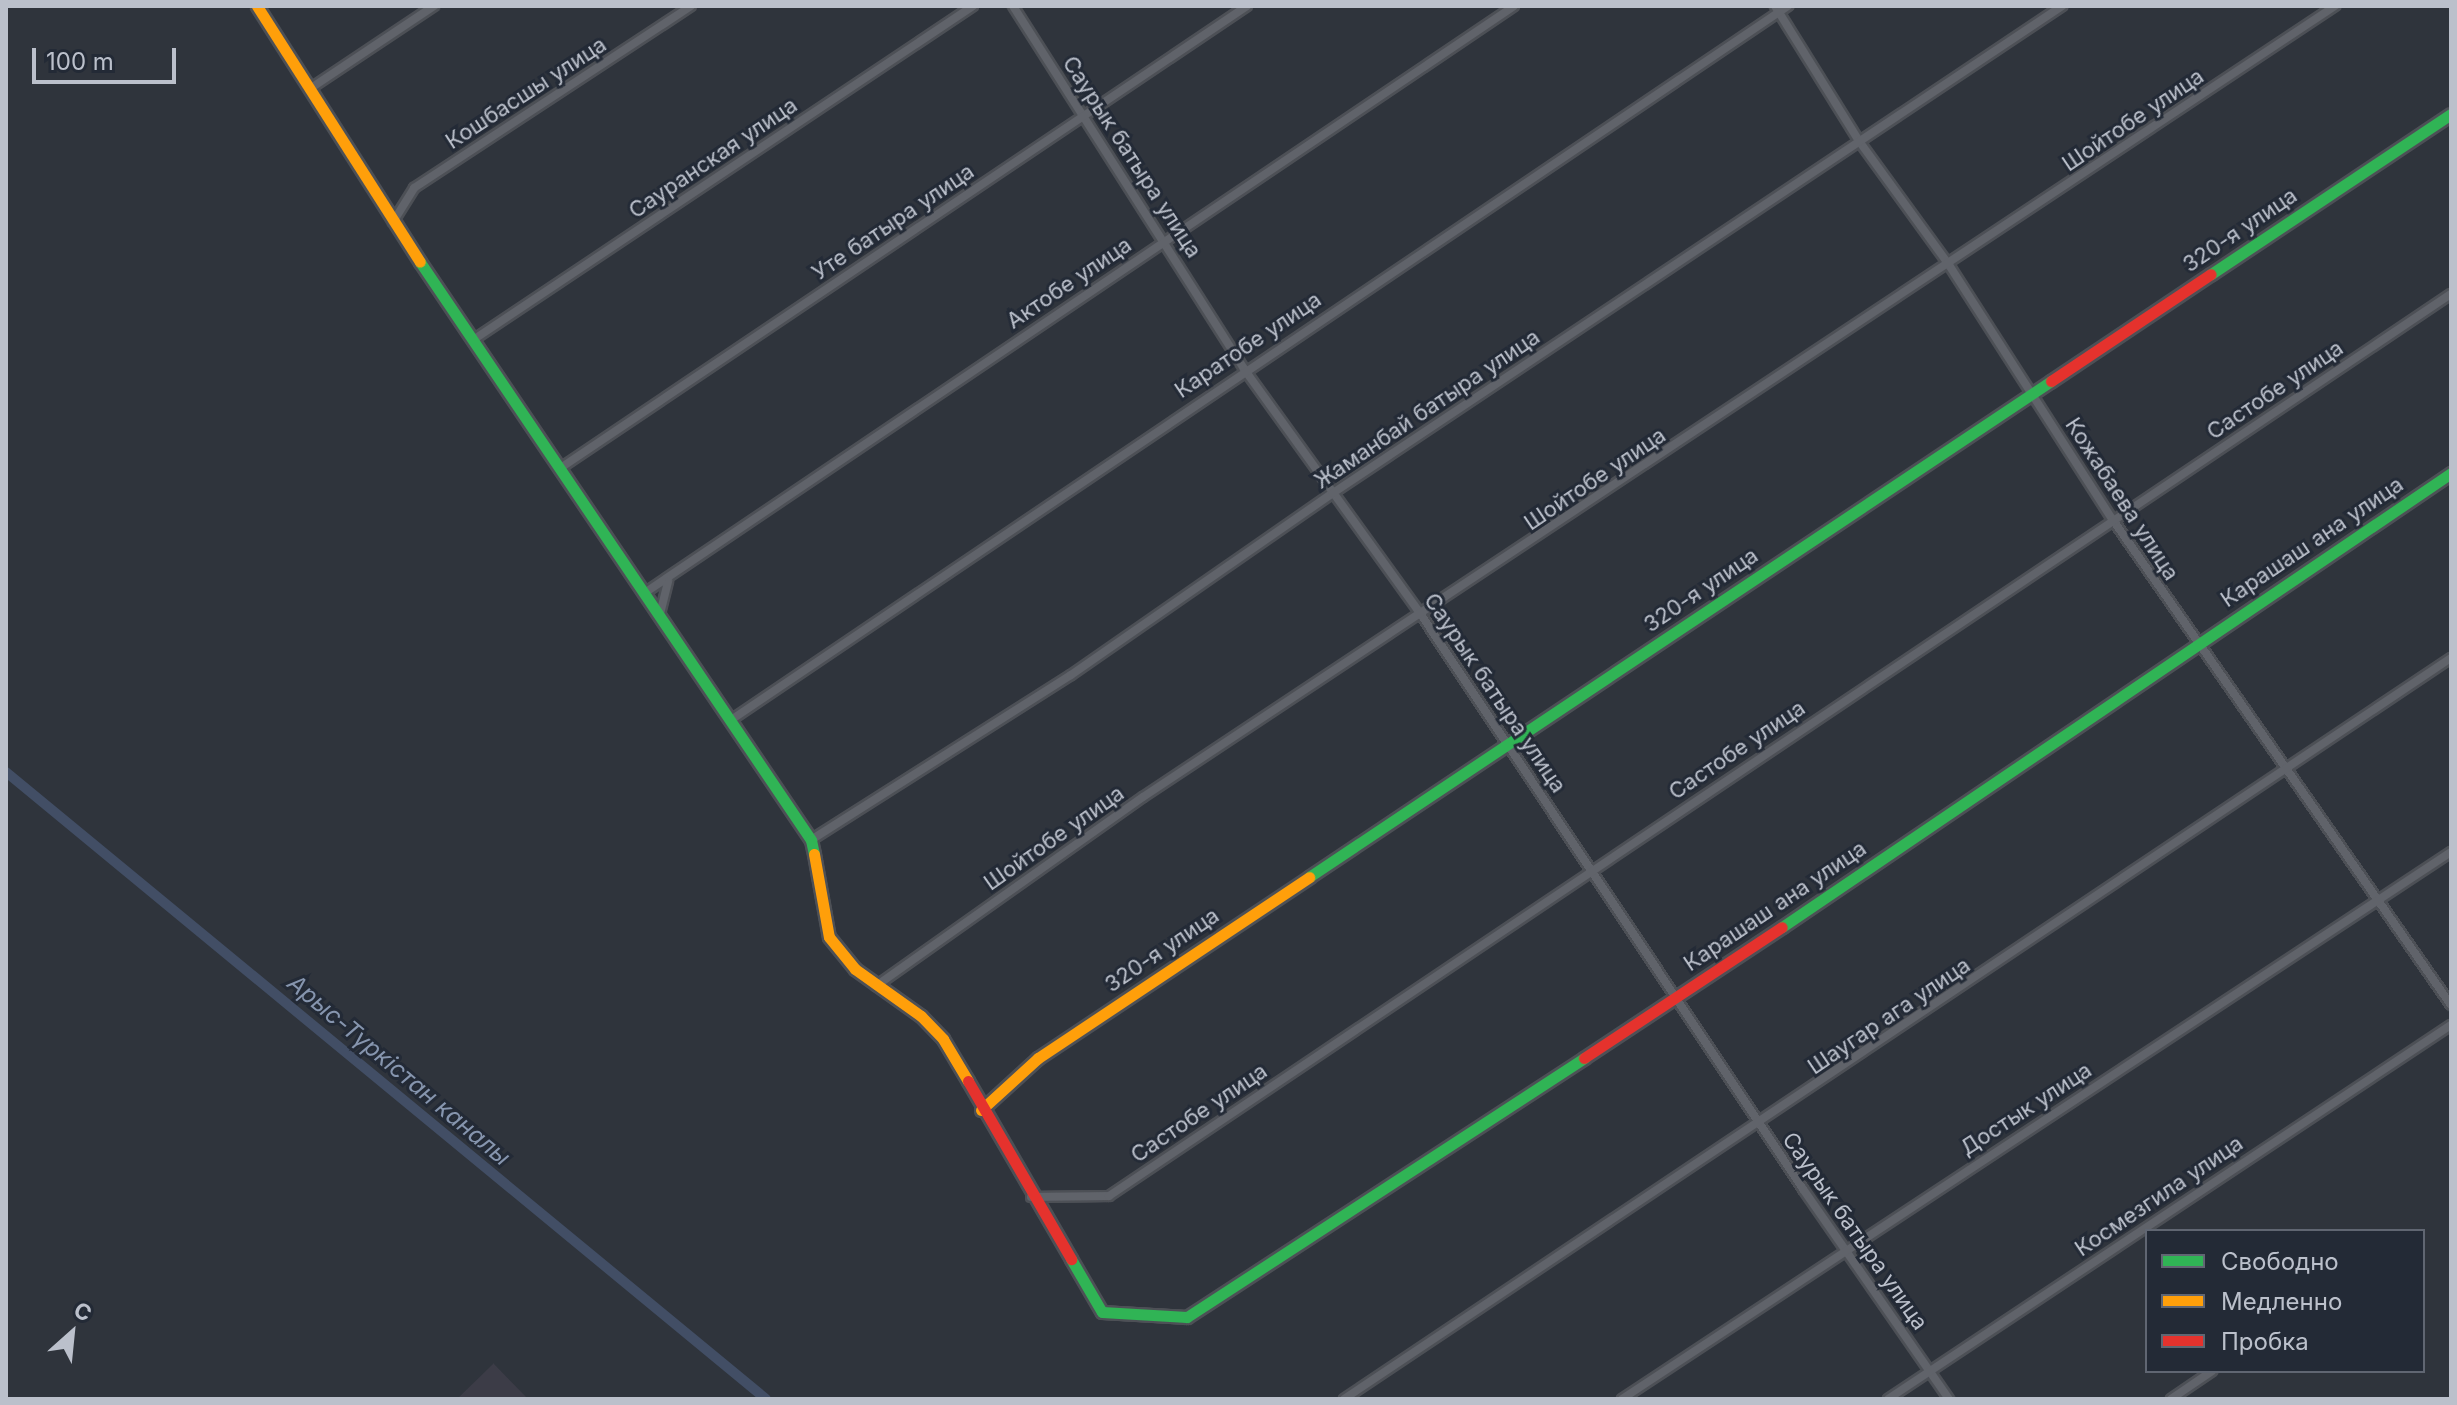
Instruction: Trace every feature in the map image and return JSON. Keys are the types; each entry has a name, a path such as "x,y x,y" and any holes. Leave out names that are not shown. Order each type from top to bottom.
{"street":[{"path":"257,6 393,222 811,840 829,937 876,986 921,1016 943,1039 1031,1197"},
{"path":"311,88 434,6"},
{"name":"Кошбасшы улица","path":"393,222 414,188 691,6"},
{"name":"Сауранская улица","path":"473,340 973,6"},
{"name":"Саурык батыра улица","path":"1013,6 1083,118 1166,239 1244,369 1422,616 1675,999 1949,1399"},
{"name":"Уте батыра улица","path":"559,469 1247,6"},
{"name":"Актобе улица","path":"646,592 668,581 1166,239 1514,6"},
{"name":"Каратобе улица","path":"731,720 1244,369 1777,9 1788,6"},
{"name":"Жаманбай батыра улица","path":"811,840 1071,675 1333,493 2062,6"},
{"name":"Шойтобе улица","path":"876,986 1143,797 1422,616 2335,6"},
{"name":"Кожабаева улица","path":"1777,9 1859,141 1949,265 2113,520 2451,1005"},
{"name":"320-я улица","path":"981,1110 1038,1058 2451,114"},
{"name":"Састобе улица","path":"1031,1197 1109,1196 2451,294"},
{"name":"Карашаш ана улица","path":"1031,1197 1102,1312 1187,1317 1675,999 2451,473"},
{"path":"660,614 668,581"},
{"name":"Шаугар ага улица","path":"1344,1399 1760,1125 2451,658"},
{"name":"Достык улица","path":"1622,1399 1845,1248 2451,852"},
{"name":"Космезгила улица","path":"1888,1399 2451,1025"},
{"path":"2171,1399 2209,1373"}],"shaded area":[{"path":"493,1364 528,1399 457,1399"}],"waterway":[{"name":"Арыс-Түркістан каналы","path":"6,772 766,1399"}],"traffic: fast":[{"path":"2211,274 2451,114"},
{"path":"420,262 811,840 814,854"},
{"path":"1309,877 2051,381"},
{"path":"1782,927 2451,473"},
{"path":"1071,1259 1102,1312 1187,1317 1584,1058"}],"traffic: slow":[{"path":"257,6 420,262"},
{"path":"814,854 829,937 855,969 921,1016 943,1039 968,1081"},
{"path":"981,1110 1038,1058 1309,877"}],"traffic: jam":[{"path":"2051,381 2211,274"},
{"path":"1584,1058 1782,927"},
{"path":"968,1081 1071,1259"}]}
